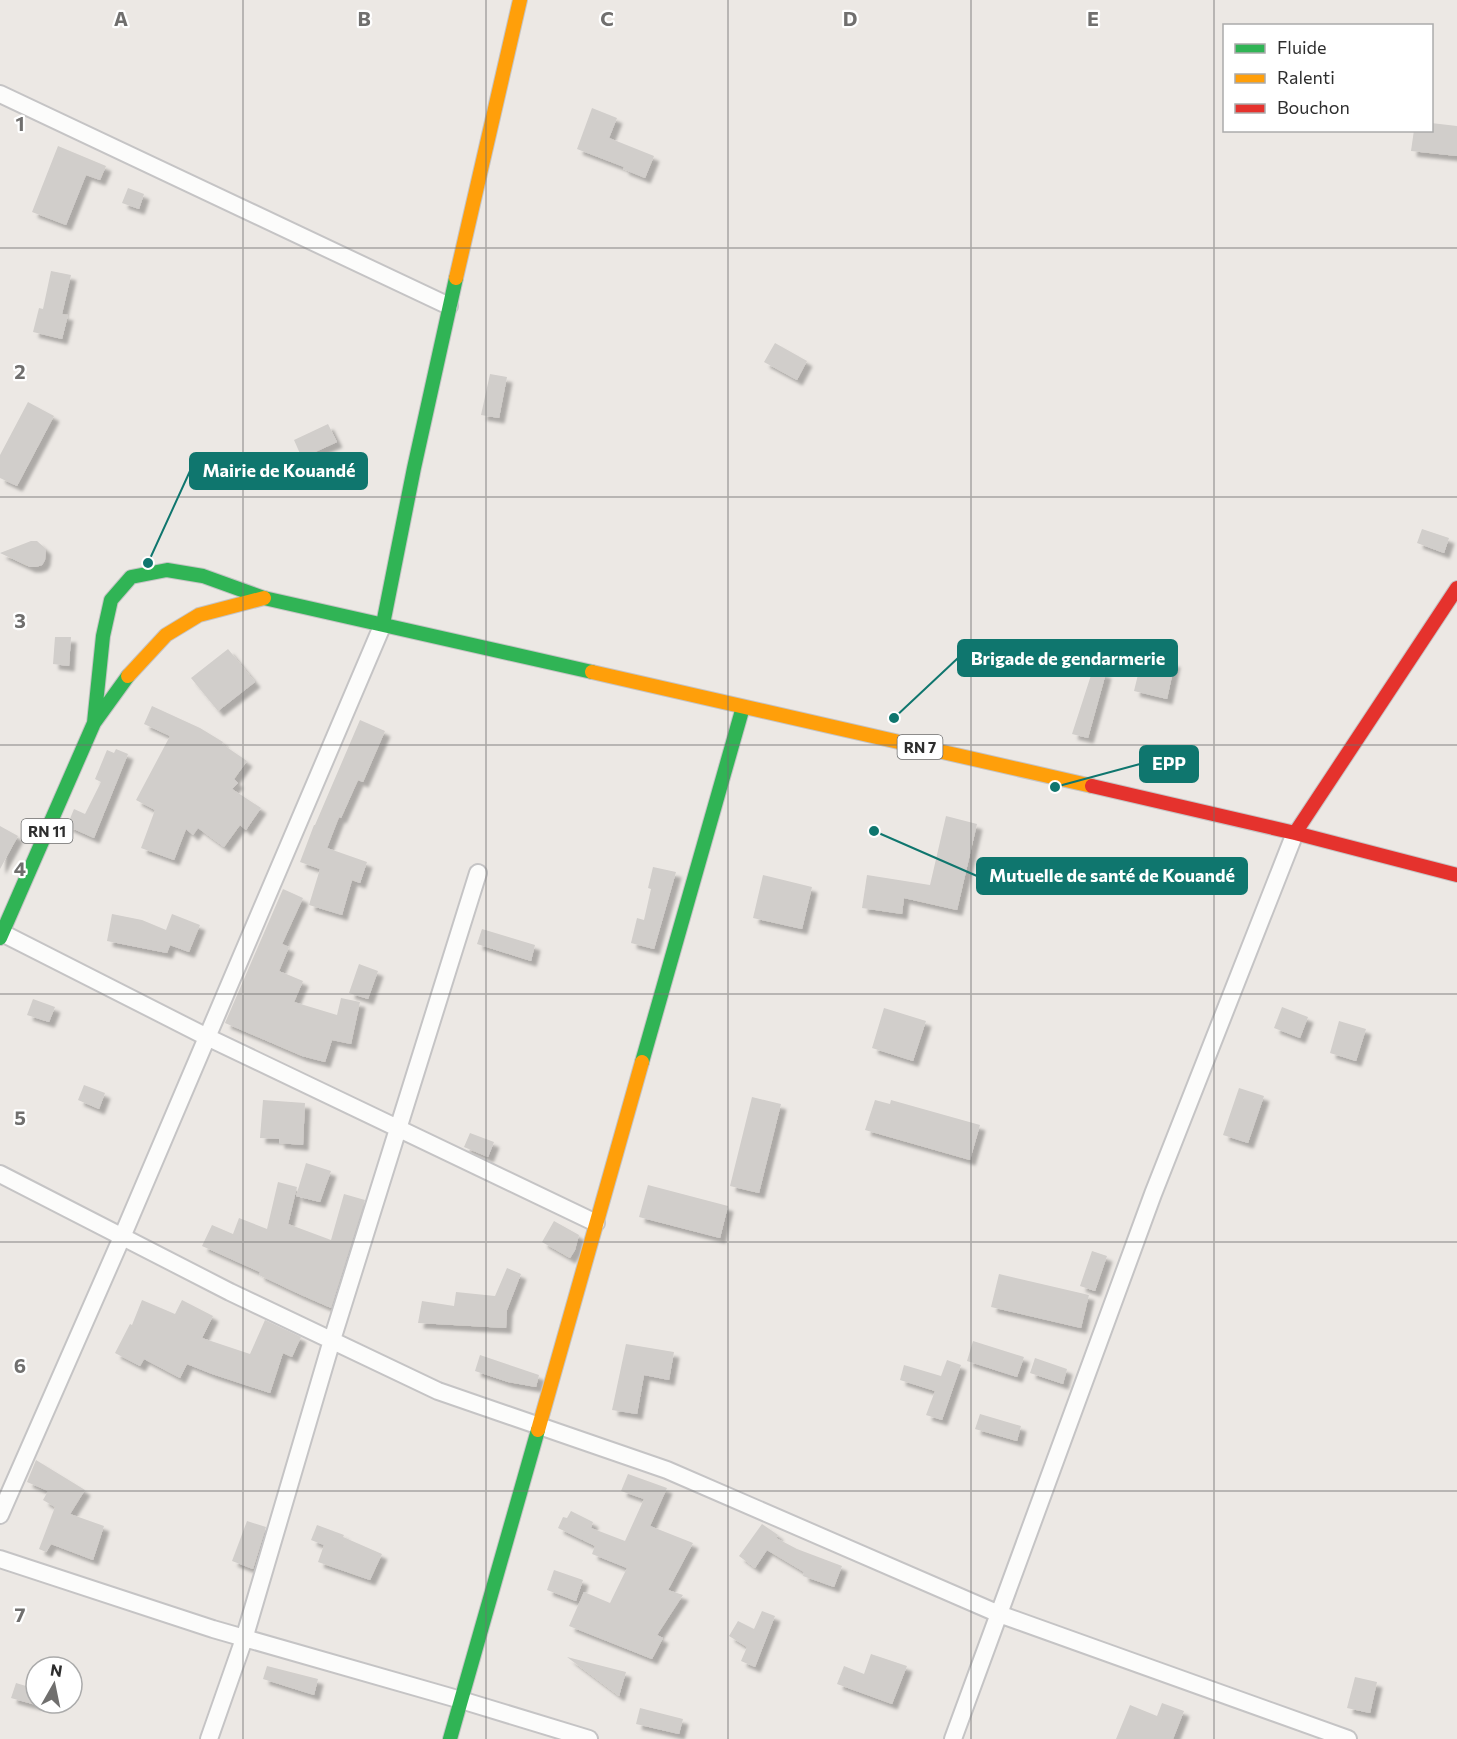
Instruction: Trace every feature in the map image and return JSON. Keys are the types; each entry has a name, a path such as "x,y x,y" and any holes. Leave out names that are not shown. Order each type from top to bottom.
{"main road":[{"path":"383,624 401,525 449,306 520,0"},
{"name":"RN 11","path":"94,723 103,636 111,600 131,577 167,570 203,576 264,598 383,624"},
{"path":"1295,833 1457,588"},
{"name":"RN 11","path":"1,934 94,723 133,669 165,635 199,615 264,598"},
{"name":"RN 7","path":"383,624 514,656 1295,833 1457,874"},
{"path":"450,1739 743,707"}],"street":[{"path":"0,94 449,306"},
{"path":"0,1515 122,1237 383,624"},
{"path":"953,1739 1153,1194 1295,833"},
{"path":"209,1739 244,1639 332,1340 478,873"},
{"path":"1,934 207,1037 596,1223"},
{"path":"0,1174 230,1292 438,1391 667,1470 999,1614 1348,1739"},
{"path":"0,1559 244,1639 461,1700 588,1739"}],"building":[{"path":"592,108 617,118 609,138 654,156 645,178 623,169 624,167 577,149"},
{"path":"1433,123 1457,126 1457,156 1411,151 1414,132 1433,132"},
{"path":"58,146 106,166 100,180 86,175 66,225 32,212"},
{"path":"128,188 144,194 139,209 122,203"},
{"path":"51,271 71,275 62,314 68,315 62,339 33,332 39,308 43,309"},
{"path":"775,343 807,361 797,380 764,362"},
{"path":"490,374 507,377 499,418 481,415"},
{"path":"28,402 54,416 17,486 0,478 0,455"},
{"path":"328,424 337,442 302,458 294,440"},
{"path":"1422,529 1449,538 1444,553 1417,543"},
{"path":"31,541 37,541 46,549 42,565 30,567 0,553"},
{"path":"55,637 71,637 69,666 53,664"},
{"path":"228,649 255,682 218,711 191,678"},
{"path":"1143,654 1175,662 1167,699 1134,691"},
{"path":"1093,669 1106,673 1088,738 1072,734"},
{"path":"152,706 200,728 247,761 234,779 238,783 232,789 261,808 246,830 240,825 224,847 198,828 193,835 186,829 174,860 141,848 155,810 136,800 170,736 144,724"},
{"path":"360,720 385,731 363,782 358,780 341,818 339,817 327,848 367,862 360,883 352,880 342,915 309,905 320,869 300,862"},
{"path":"116,749 128,754 94,838 67,826 74,809 85,814 101,782 95,779 107,750 114,753"},
{"path":"946,816 977,824 957,910 904,898 902,914 862,908 867,875 930,885"},
{"path":"0,826 18,836 0,869"},
{"path":"653,867 676,872 654,949 631,943 637,918 644,920"},
{"path":"763,875 812,887 802,929 753,918"},
{"path":"283,889 303,898 282,944 289,947 279,971 303,981 294,1002 337,1015 341,998 360,1002 351,1044 332,1040 325,1062 302,1056 225,1023"},
{"path":"112,914 142,920 166,930 172,914 200,925 189,952 170,945 167,953 107,941"},
{"path":"482,929 535,945 531,961 477,944"},
{"path":"359,964 378,971 368,999 349,993"},
{"path":"33,999 55,1007 49,1022 27,1015"},
{"path":"1282,1007 1308,1017 1300,1038 1274,1028"},
{"path":"884,1008 926,1021 913,1061 872,1048"},
{"path":"1339,1021 1366,1029 1356,1061 1330,1053"},
{"path":"84,1085 105,1093 99,1109 78,1100"},
{"path":"1239,1088 1264,1096 1248,1143 1223,1135"},
{"path":"752,1097 781,1104 759,1193 730,1186"},
{"path":"263,1100 305,1103 303,1145 279,1143 279,1139 260,1138"},
{"path":"875,1100 890,1104 891,1100 980,1125 970,1160 865,1130"},
{"path":"470,1133 494,1142 488,1157 464,1147"},
{"path":"306,1163 331,1171 320,1202 296,1196"},
{"path":"278,1182 297,1187 288,1224 331,1240 344,1194 365,1200 331,1308 202,1246 212,1225 233,1234 239,1218 267,1229"},
{"path":"648,1185 728,1206 720,1238 639,1217"},
{"path":"554,1221 579,1235 570,1258 542,1242"},
{"path":"1092,1251 1107,1256 1095,1291 1080,1286"},
{"path":"507,1268 521,1274 507,1310 506,1328 418,1323 422,1301 454,1306 456,1292 495,1296"},
{"path":"999,1274 1089,1295 1081,1328 991,1307"},
{"path":"142,1300 175,1314 182,1300 213,1316 202,1338 250,1354 265,1320 301,1337 292,1357 283,1353 270,1393 187,1364 180,1378 144,1359 140,1366 115,1353 130,1324 132,1325"},
{"path":"973,1341 1024,1357 1017,1377 967,1361"},
{"path":"626,1344 674,1352 669,1380 644,1375 637,1414 612,1410"},
{"path":"480,1355 539,1375 536,1387 508,1382 475,1371"},
{"path":"1035,1358 1067,1369 1063,1384 1030,1373"},
{"path":"947,1360 961,1365 942,1420 926,1415 935,1391 900,1380 904,1365 941,1376"},
{"path":"980,1414 1021,1426 1017,1441 975,1429"},
{"path":"36,1460 85,1490 70,1514 104,1526 93,1560 51,1544 46,1552 39,1549 55,1507 43,1500 48,1491 27,1482"},
{"path":"628,1474 667,1488 650,1526 693,1543 668,1590 683,1595 657,1635 663,1638 652,1659 569,1626 584,1592 610,1603 627,1568 592,1554 595,1546 558,1528 563,1517 567,1518 571,1511 593,1522 591,1528 625,1541 644,1499 621,1491"},
{"path":"247,1521 266,1527 253,1569 232,1561"},
{"path":"762,1524 778,1535 776,1538 797,1549 842,1566 834,1587 803,1576 804,1572 767,1550 755,1568 739,1556"},
{"path":"317,1525 344,1535 343,1537 382,1554 370,1580 318,1562 324,1545 311,1540"},
{"path":"554,1570 583,1580 576,1601 547,1590"},
{"path":"762,1611 775,1616 755,1667 741,1661 747,1647 729,1636 738,1621 754,1629"},
{"path":"871,1654 907,1666 892,1704 837,1684 844,1666 864,1674"},
{"path":"567,1657 626,1672 619,1696"},
{"path":"267,1666 318,1679 314,1695 263,1679"},
{"path":"1355,1677 1377,1682 1370,1713 1347,1708"},
{"path":"16,1683 24,1685 24,1702 11,1698"},
{"path":"1162,1703 1184,1711 1173,1739 1116,1739 1130,1705 1157,1716"},
{"path":"640,1708 683,1719 679,1734 636,1724"}],"traffic: fast":[{"path":"383,624 414,468 456,278"},
{"path":"94,723 103,636 111,600 131,577 167,570 203,576 264,598 592,672"},
{"path":"0,938 94,723 128,676"},
{"path":"642,1062 743,707"},
{"path":"450,1739 538,1430"}],"traffic: slow":[{"path":"456,278 520,0"},
{"path":"128,676 166,635 199,615 264,598"},
{"path":"592,672 1092,786"},
{"path":"538,1430 642,1062"}],"traffic: jam":[{"path":"1295,833 1457,588"},
{"path":"1092,786 1295,833 1457,875"}],"place":[{"name":"Mairie de Kouandé","path":"148,563"},
{"name":"Brigade de gendarmerie","path":"894,718"},
{"name":"EPP","path":"1055,787"},
{"name":"Mutuelle de santé de Kouandé","path":"874,831"}]}
